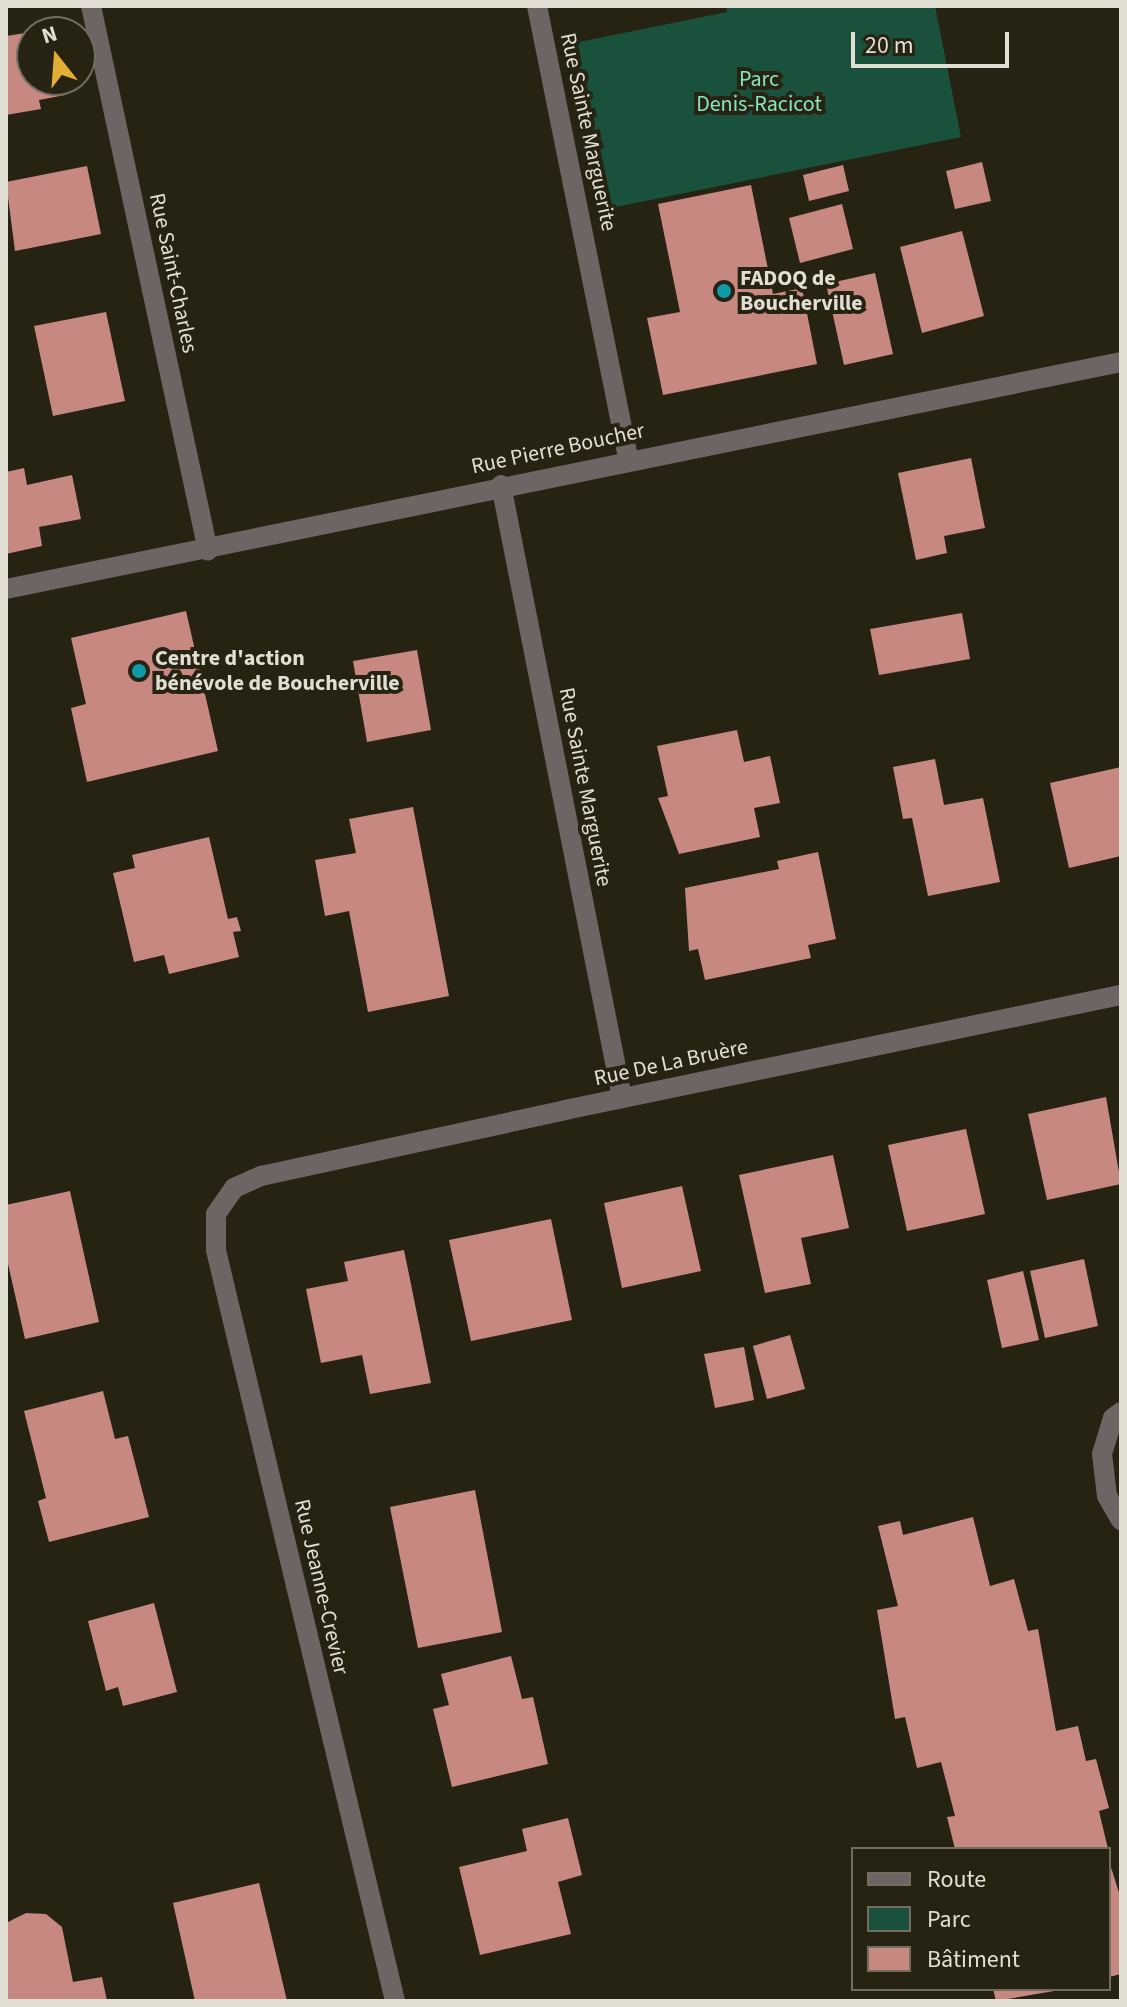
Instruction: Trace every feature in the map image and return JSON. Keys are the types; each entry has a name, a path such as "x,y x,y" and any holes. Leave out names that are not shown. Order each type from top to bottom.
{"street":[{"name":"Rue Saint-Charles","path":"91,6 208,551"},
{"name":"Rue Sainte Marguerite","path":"537,6 628,457"},
{"name":"Rue Pierre Boucher","path":"6,589 208,551 628,457 1121,362"},
{"name":"Rue Sainte Marguerite","path":"501,485 622,1098"},
{"name":"Rue De La Bruère","path":"234,1188 261,1176 1121,995"},
{"name":"Rue Jeanne-Crevier","path":"234,1188 216,1214 216,1250 395,2001"},
{"path":"1121,1412 1113,1418 1102,1454 1107,1496 1121,1520"}],"green space":[{"name":"Parc Denis-Racicot","path":"726,6 935,6 961,137 611,208 574,43 727,12"}],"building":[{"path":"16,34 16,96 60,96 39,100 41,109 6,115 6,36"},
{"path":"982,162 991,201 955,209 946,171"},
{"path":"843,165 849,191 809,201 803,175"},
{"path":"87,166 101,234 15,251 6,182"},
{"name":"FADOQ de Boucherville","path":"751,185 773,294 802,288 817,364 663,395 647,318 680,312 658,204"},
{"path":"842,204 853,249 800,263 789,218"},
{"path":"962,231 984,316 922,333 900,247"},
{"path":"875,273 893,354 844,365 826,284"},
{"path":"106,312 125,401 53,416 34,326"},
{"path":"971,458 985,528 944,536 947,553 916,560 898,473"},
{"path":"24,468 27,485 72,475 81,519 39,527 42,546 6,554 6,472"},
{"name":"Centre d'action bénévole de Boucherville","path":"186,611 218,751 87,782 71,708 86,704 71,638"},
{"path":"962,613 970,659 879,675 870,629"},
{"path":"417,650 431,730 367,742 353,661"},
{"path":"737,730 744,762 770,756 780,803 754,808 760,837 679,854 658,798 668,796 657,746"},
{"path":"935,759 944,805 983,798 1000,882 928,896 912,818 903,819 893,767"},
{"path":"1121,767 1121,856 1069,868 1050,783"},
{"path":"413,807 449,996 368,1012 349,911 325,916 315,860 356,853 349,819"},
{"path":"209,837 228,919 237,917 241,931 233,932 239,957 169,974 164,955 134,962 113,873 135,868 132,855"},
{"path":"818,852 836,939 808,945 811,958 705,980 698,949 689,951 685,888 779,869 777,861"},
{"path":"1106,1097 1121,1184 1047,1200 1028,1114"},
{"path":"966,1129 985,1214 907,1231 888,1145"},
{"path":"833,1155 849,1228 801,1238 811,1284 765,1293 739,1175"},
{"path":"682,1186 701,1271 622,1288 604,1203"},
{"path":"70,1191 99,1322 25,1339 6,1255 6,1205"},
{"path":"551,1219 572,1320 471,1341 449,1240"},
{"path":"404,1250 431,1383 370,1394 362,1355 321,1363 306,1289 348,1281 344,1262"},
{"path":"1084,1259 1098,1326 1045,1338 1030,1271"},
{"path":"1023,1271 1039,1340 1002,1348 987,1280"},
{"path":"790,1335 805,1389 767,1399 753,1346"},
{"path":"744,1347 754,1400 715,1408 704,1354"},
{"path":"103,1391 115,1439 128,1436 149,1517 49,1542 38,1501 46,1498 24,1411"},
{"path":"475,1490 502,1632 418,1648 390,1507"},
{"path":"973,1517 990,1586 1014,1579 1028,1631 1038,1629 1056,1731 1078,1726 1086,1761 1096,1759 1109,1808 1099,1811 1108,1847 954,1847 947,1817 955,1816 941,1762 917,1768 905,1717 895,1719 877,1610 898,1606 878,1526 900,1521 903,1535"},
{"path":"154,1603 177,1692 123,1706 118,1687 106,1691 88,1621"},
{"path":"511,1656 522,1699 533,1697 548,1764 452,1787 433,1709 449,1705 441,1674"},
{"path":"568,1818 582,1875 558,1882 571,1934 480,1955 459,1867 527,1851 522,1829"},
{"path":"1111,1867 1121,1899 1121,1974 1111,1976"},
{"path":"259,1883 287,2001 195,2001 173,1903"},
{"path":"26,1913 46,1914 62,1927 73,1982 102,1977 107,2001 6,2001 6,1923"},
{"path":"994,1991 1054,1991 996,2001"}],"place":[{"name":"FADOQ de Boucherville","path":"724,291"},
{"name":"Centre d'action bénévole de Boucherville","path":"139,671"}]}
